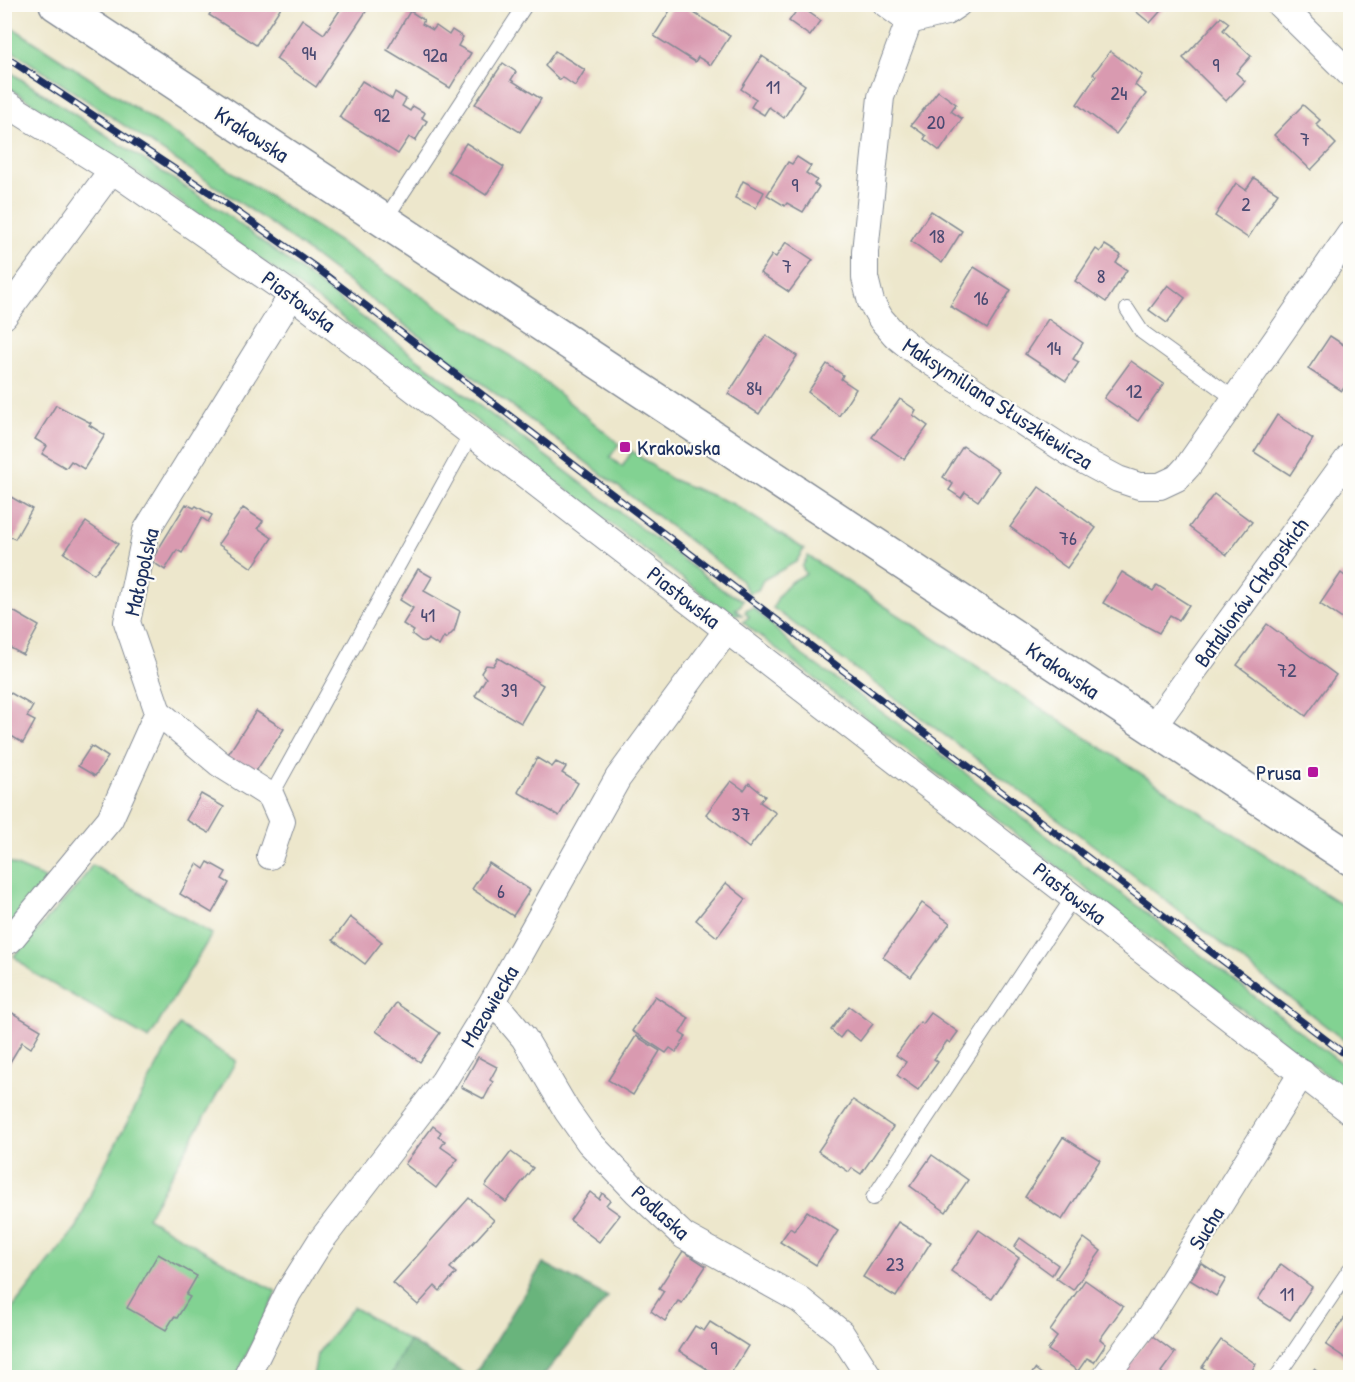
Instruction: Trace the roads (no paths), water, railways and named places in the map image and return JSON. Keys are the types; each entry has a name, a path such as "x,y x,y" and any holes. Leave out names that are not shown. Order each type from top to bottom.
{"main road":[{"name":"Krakowska","path":"56,4 1350,858"}],"street":[{"path":"886,4 909,21 946,12 958,4"},
{"path":"1279,4 1350,74"},
{"name":"Maksymiliana Słuszkiewicza","path":"909,21 881,97 865,252 865,278 871,302 881,320 895,335 920,355 1074,455 1118,479 1139,486 1160,486 1177,478 1188,466 1350,234"},
{"name":"Piastowska","path":"4,102 112,170 292,295 1350,1111"},
{"path":"4,316 112,170"},
{"name":"Małopolska","path":"158,712 127,622 146,531 292,295"},
{"name":"Batalionów Chłopskich","path":"1152,728 1350,456"},
{"name":"Mazowiecka","path":"246,1377 288,1293 320,1242 444,1082 493,1002 618,778 727,630"},
{"path":"4,943 10,940 110,819 158,712 220,764 271,796 282,821 270,856"},
{"name":"Podlaska","path":"493,1002 524,1038 567,1112 589,1142 637,1192 684,1236 800,1300 841,1333 870,1377"},
{"name":"Sucha","path":"1104,1377 1146,1323 1302,1073"}],"lane":[{"path":"384,221 526,4"},
{"path":"1127,309 1142,332 1235,399"},
{"path":"271,796 472,432"},
{"path":"873,1198 1074,896"},
{"path":"1276,1377 1350,1269"}],"railway":[{"path":"4,56 209,192 314,266 1350,1058"}],"place":[{"name":"Krakowska","path":"625,447"},
{"name":"Prusa","path":"1313,772"}]}
